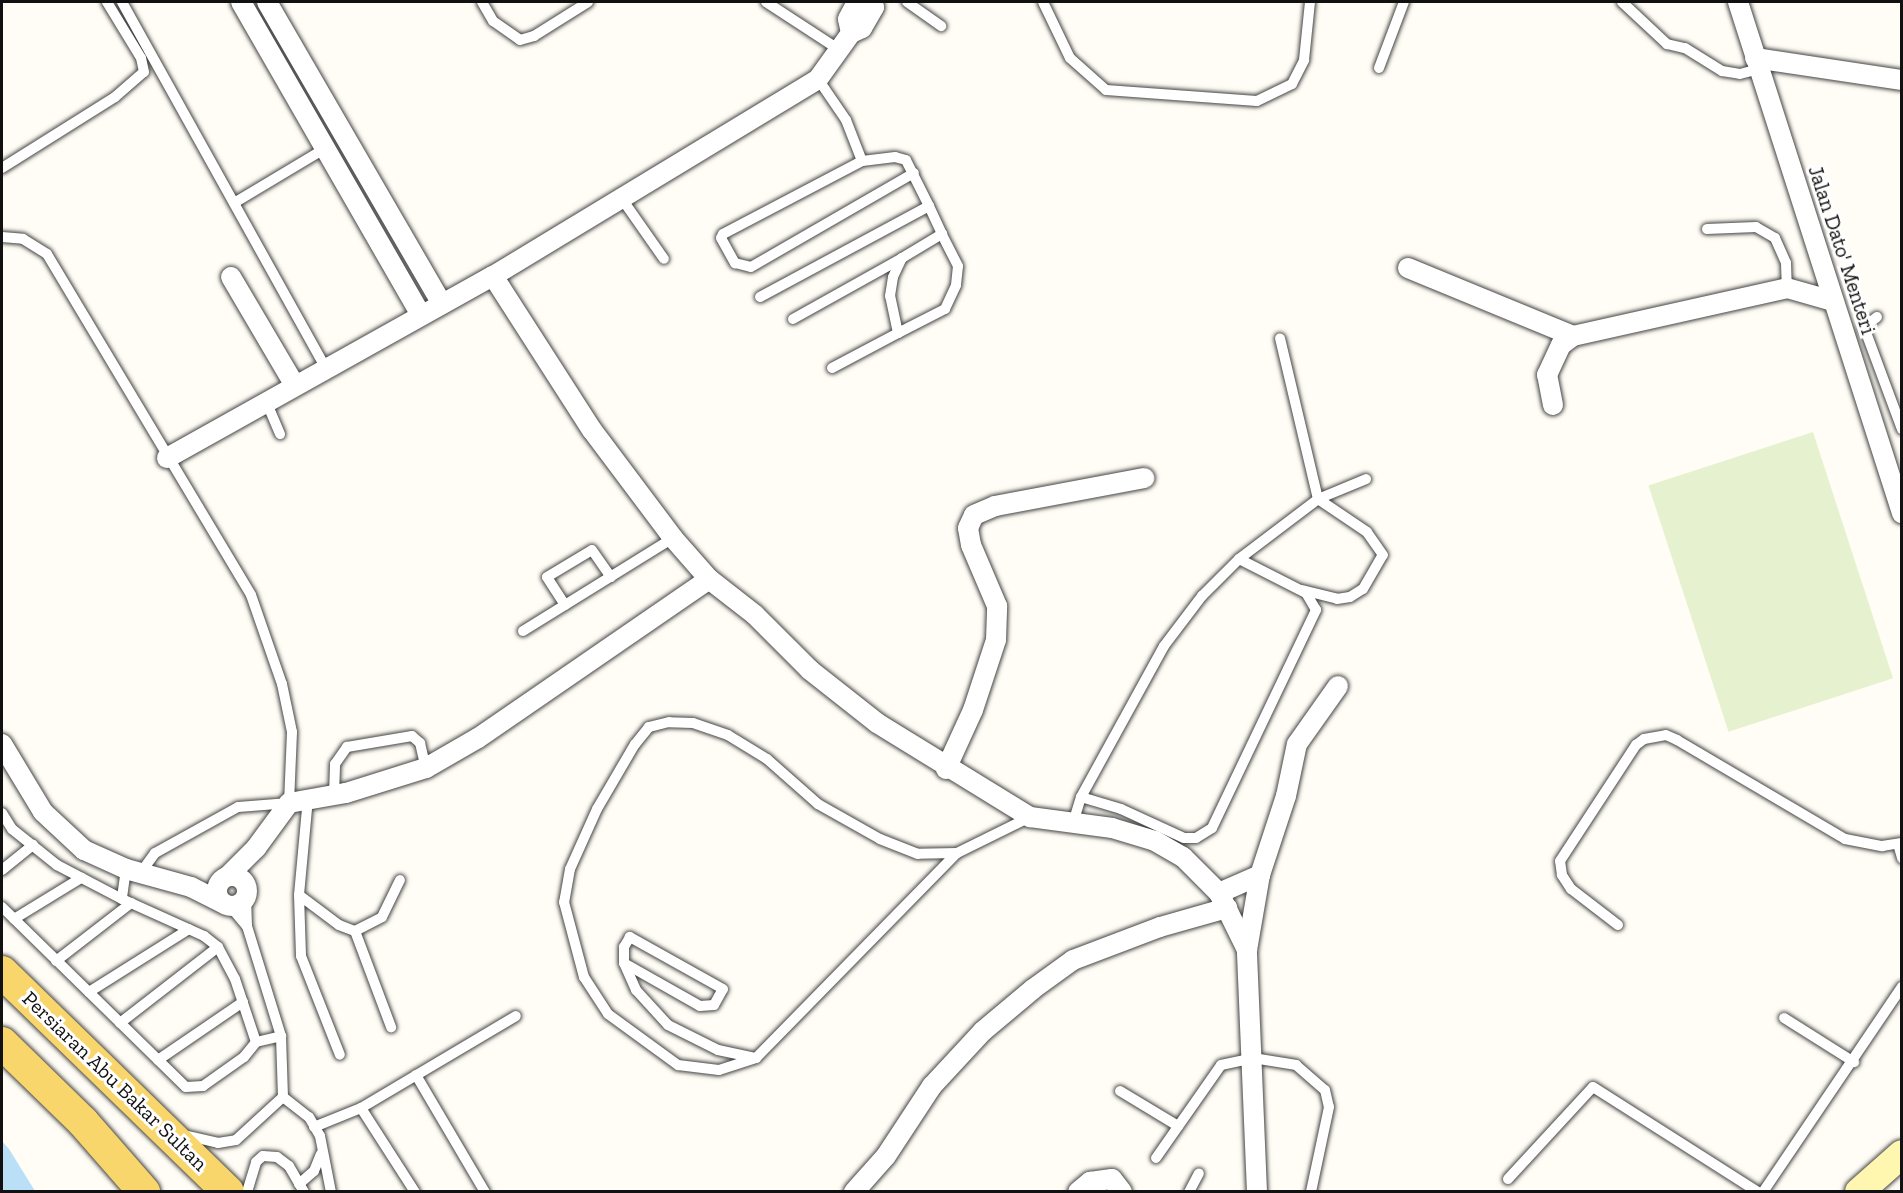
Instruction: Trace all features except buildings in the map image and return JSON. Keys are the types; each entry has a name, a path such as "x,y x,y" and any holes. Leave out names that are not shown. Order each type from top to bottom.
{"main road":[{"name":"Persiaran Abu Bakar Sultan","path":"2,972 167,1128 228,1191"},
{"path":"2,1043 83,1122 144,1191"},
{"path":"1859,1191 1902,1154"}],"street":[{"path":"241,2 421,315"},
{"path":"267,2 442,304"},
{"path":"851,33 848,19 857,2"},
{"path":"167,458 294,384 493,276 818,79 851,33 862,28 874,7 872,2"},
{"name":"Jalan Dato' Menteri","path":"1738,2 1833,301 1897,485 1902,513"},
{"path":"1757,64 1902,80"},
{"path":"1408,268 1573,336"},
{"path":"493,276 592,430 673,538 709,579 755,615 810,670 877,723 946,770 1030,817 1112,828 1155,841 1183,857 1223,901 1247,950"},
{"path":"231,277 294,384"},
{"path":"1552,405 1547,375 1561,345 1573,336 1787,288 1833,301"},
{"path":"946,770 973,710 996,640 997,606 971,545 968,528 974,515 995,506 1144,478"},
{"path":"2,744 43,812 69,839 100,859 190,887 232,891 256,848 299,800 334,795 426,768 478,738 709,579"},
{"path":"1257,1191 1247,950 1260,875 1286,796 1297,744 1338,686"},
{"path":"854,1191 886,1156 932,1086 983,1032 1033,989 1073,960 1223,901 1260,875"},
{"path":"1078,1191 1090,1182 1112,1179 1122,1191"}],"lane":[{"path":"2,168 115,97 144,72 141,58 107,2"},
{"path":"122,2 325,367"},
{"path":"482,2 494,21 520,40 534,36 588,2"},
{"path":"766,2 838,49"},
{"path":"907,2 941,26"},
{"path":"1043,2 1070,58 1106,90 1257,101 1292,84 1304,60 1310,2"},
{"path":"1378,68 1404,2"},
{"path":"1622,2 1667,44 1684,48 1722,71 1740,74 1757,64"},
{"path":"818,79 846,120 862,161"},
{"path":"234,203 326,148"},
{"path":"832,368 945,309 956,285 958,266 914,173 906,160 895,157 862,161 723,234 721,238 735,263 751,267 914,173"},
{"path":"622,199 664,259"},
{"path":"760,297 929,206"},
{"path":"1707,229 1756,228 1775,238 1786,263 1787,288"},
{"path":"793,319 942,234"},
{"path":"2,237 23,239 47,254 251,595 282,684 292,732 299,800 301,956 340,1055"},
{"path":"898,333 890,296 902,258"},
{"path":"1877,318 1864,327 1897,403 1902,429"},
{"path":"1280,338 1318,499 1367,532 1383,555 1363,589 1350,597 1337,599 1295,588"},
{"path":"266,401 280,434"},
{"path":"1073,823 1080,797 1164,646 1202,596 1239,560 1318,499 1366,479"},
{"path":"523,631 673,538"},
{"path":"566,605 548,577 592,550 611,577"},
{"path":"1080,797 1121,809 1184,838 1196,838 1212,828 1316,610 1306,593 1239,560"},
{"path":"957,852 918,854 880,839 818,804 767,759 728,735 693,723 669,722 649,728 589,824 570,868 564,902 572,941 584,977 608,1014 678,1065 718,1070 756,1058 957,852 1030,817"},
{"path":"1618,925 1571,889 1562,875 1560,861 1636,745 1644,739 1666,735 1677,740 1845,839 1882,846 1900,844 1902,858"},
{"path":"334,795 335,764 346,747 412,736 420,743 426,768"},
{"path":"56,961 127,901 133,871 155,853 238,807 299,800"},
{"path":"3,817 57,865 127,901 189,929 218,947 243,1002 256,1042"},
{"path":"2,870 33,845"},
{"path":"14,919 81,878"},
{"path":"299,895 339,925 355,931 382,917 400,880"},
{"path":"167,1128 199,1140 236,1140 283,1097 281,1036 247,926 232,891"},
{"path":"232,891 247,926"},
{"path":"2,907 186,1087 203,1086 244,1057 256,1042 281,1036"},
{"path":"89,992 189,929"},
{"path":"355,931 391,1027"},
{"path":"624,963 700,1006 714,1005 723,989 630,937 624,947 624,963 636,990 668,1025 718,1050 756,1058"},
{"path":"120,1023 218,947"},
{"path":"1763,1191 1854,1062 1902,987"},
{"path":"158,1060 243,1002"},
{"path":"314,1127 361,1108 516,1016"},
{"path":"1784,1018 1854,1062"},
{"path":"1156,1158 1221,1065 1253,1058 1296,1065 1325,1089 1329,1107 1311,1191"},
{"path":"416,1075 485,1191"},
{"path":"1508,1179 1593,1087 1758,1191"},
{"path":"1120,1091 1178,1126"},
{"path":"283,1097 309,1117 322,1149 332,1191"},
{"path":"361,1108 415,1191"},
{"path":"247,1191 256,1162 264,1156 277,1157 289,1166 301,1188 314,1170 322,1149"},
{"path":"1189,1191 1199,1173"}],"green space":[{"path":"1813,432 1893,678 1729,732 1648,485"}],"water":[{"path":"2,1141 9,1149 35,1191 2,1191"}]}
